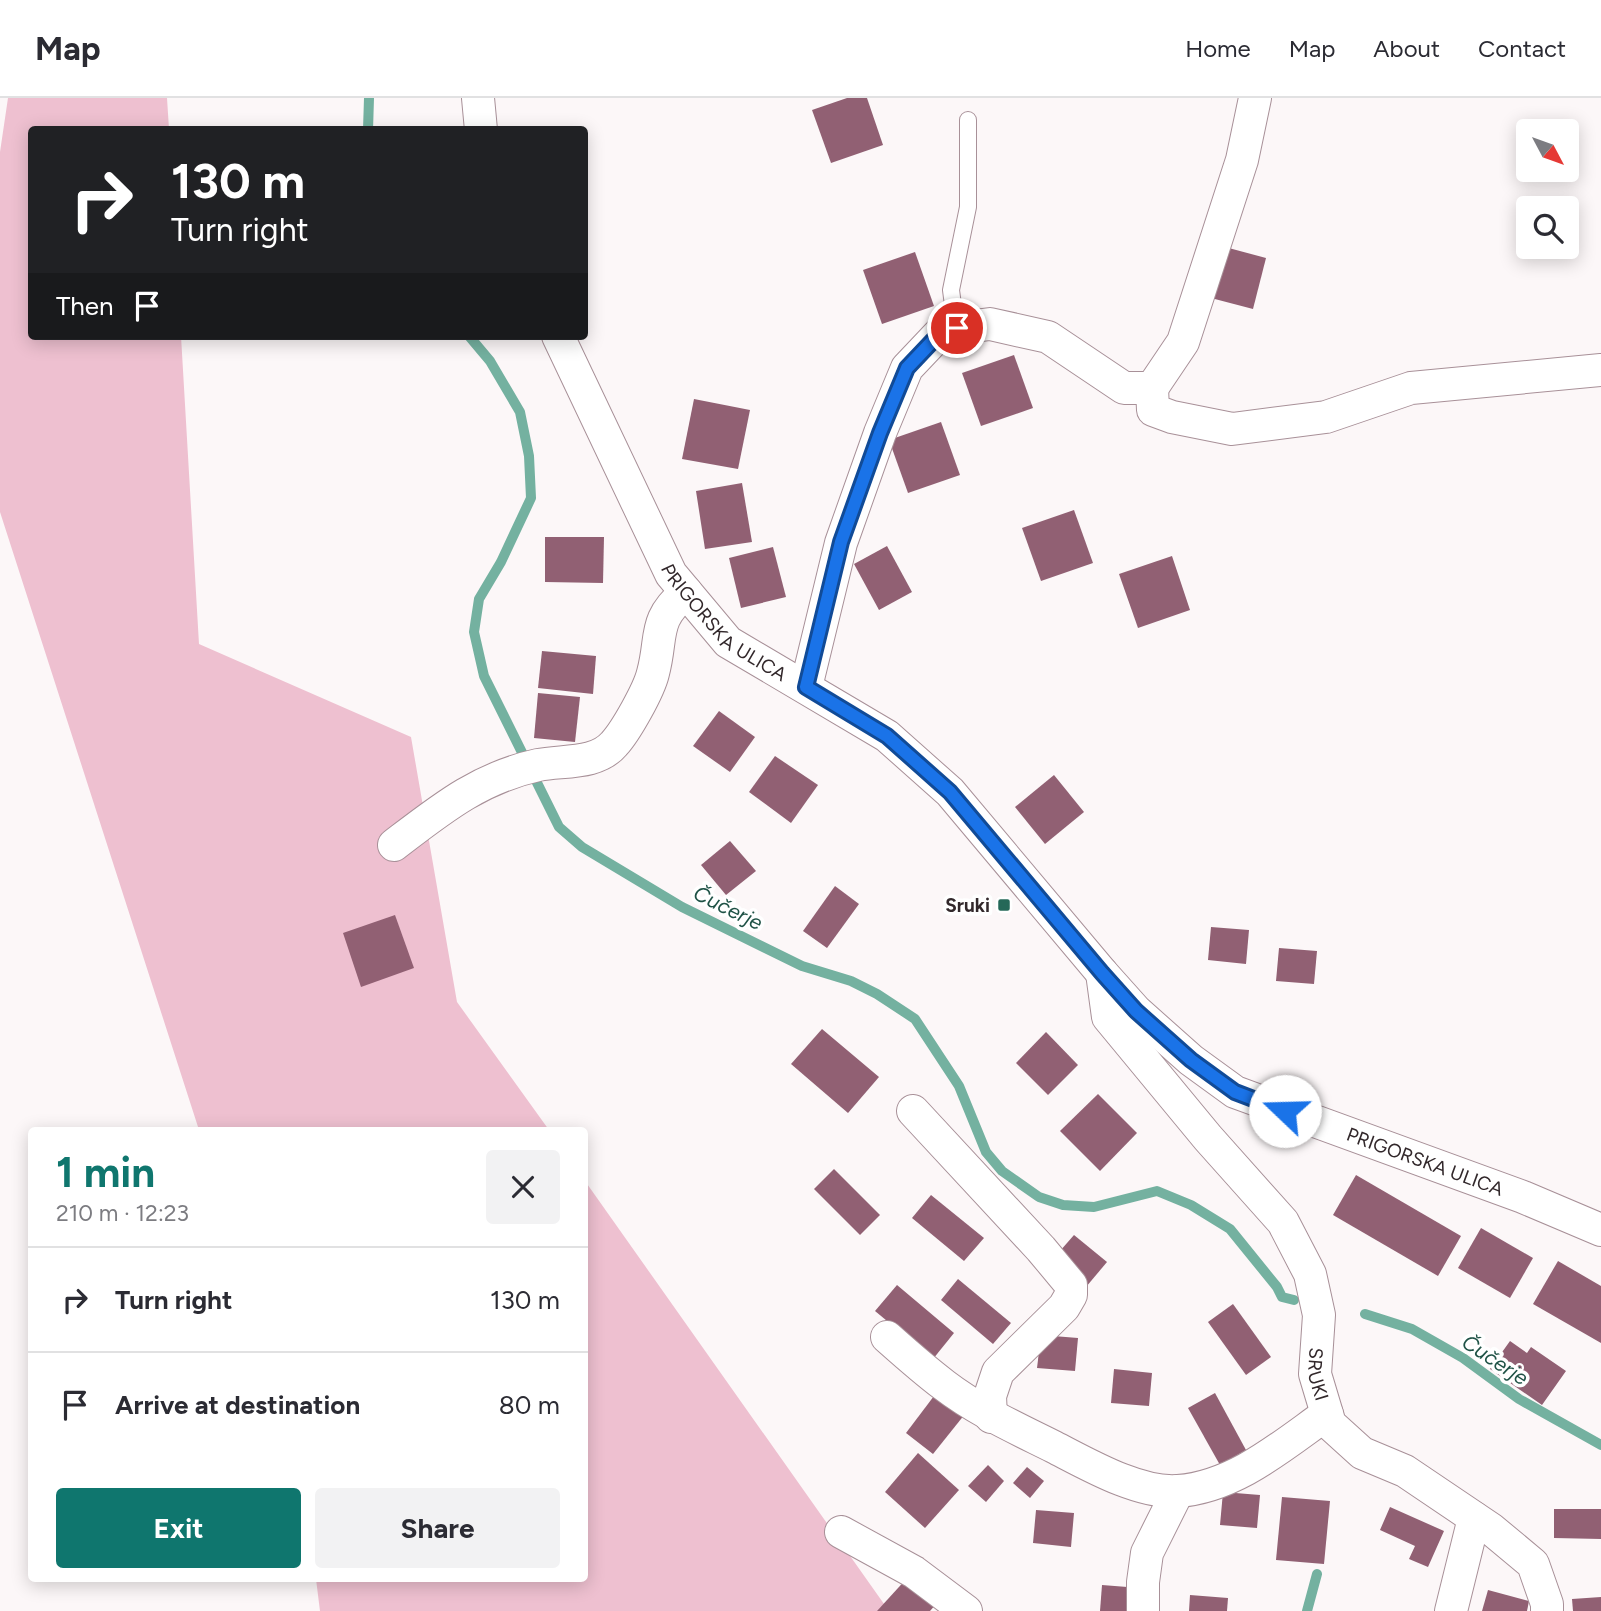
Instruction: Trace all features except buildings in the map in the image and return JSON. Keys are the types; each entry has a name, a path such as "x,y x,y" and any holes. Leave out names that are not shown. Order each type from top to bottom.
{"street":[{"path":"478,98 481,126"},
{"path":"1255,98 1242,160 1183,342 1152,388 1153,410 1172,417 1232,429 1326,417 1411,388 1601,370"},
{"path":"806,687 841,542 885,420 907,368 943,330 990,324 1048,337 1124,388 1152,388"},
{"name":"PRIGORSKA ULICA","path":"560,340 671,574 728,642 887,736 950,792 1136,1011 1191,1060 1235,1092 1523,1198 1601,1230"},
{"path":"394,845 449,802 488,782 540,765 580,761 603,753 613,745 628,723 653,675 663,619 671,605 686,592"},
{"name":"SRUKI","path":"1102,973 1108,1017 1208,1138 1283,1222 1310,1274 1319,1315 1315,1374 1330,1424 1362,1453 1405,1471 1474,1518 1533,1564 1547,1611"},
{"path":"913,1111 1071,1285 1071,1295 1064,1307 998,1372 990,1396 991,1417"},
{"path":"887,1337 943,1385 991,1417 1085,1464 1145,1487 1178,1491 1214,1484 1258,1463 1327,1414"},
{"path":"1143,1611 1147,1553 1178,1491"},
{"path":"1451,1611 1474,1518"},
{"path":"841,1532 914,1572 966,1611"}],"lane":[{"path":"957,328 951,290 968,207 968,120"}],"shaded area":[{"path":"8,98 167,98 169,126 28,126 28,340 181,340 199,644 411,737 457,1002 547,1127 198,1127 0,512 0,152"},
{"path":"588,1185 889,1611 320,1611 316,1582 588,1582"}],"waterway":[{"name":"Čučerje","path":"368,126 369,98"},
{"name":"Čučerje","path":"472,340 490,361 520,412 529,456 531,498 501,562 479,599 474,632 484,676 559,827 582,847 682,907 802,966 851,981 915,1019 959,1086 986,1152 1002,1171 1039,1197 1063,1205 1094,1207 1157,1191 1191,1205 1230,1229 1277,1287 1282,1297 1294,1300"},
{"name":"Čučerje","path":"1365,1314 1412,1329 1463,1358 1519,1399 1601,1445"},
{"path":"1307,1611 1317,1574"}],"place":[{"name":"Sruki","path":"1004,905"}],"route":[{"path":"957,328 943,330 907,368 880,433 841,542 806,687 887,736 950,792 1136,1011 1191,1060 1235,1092 1285,1111"}]}
